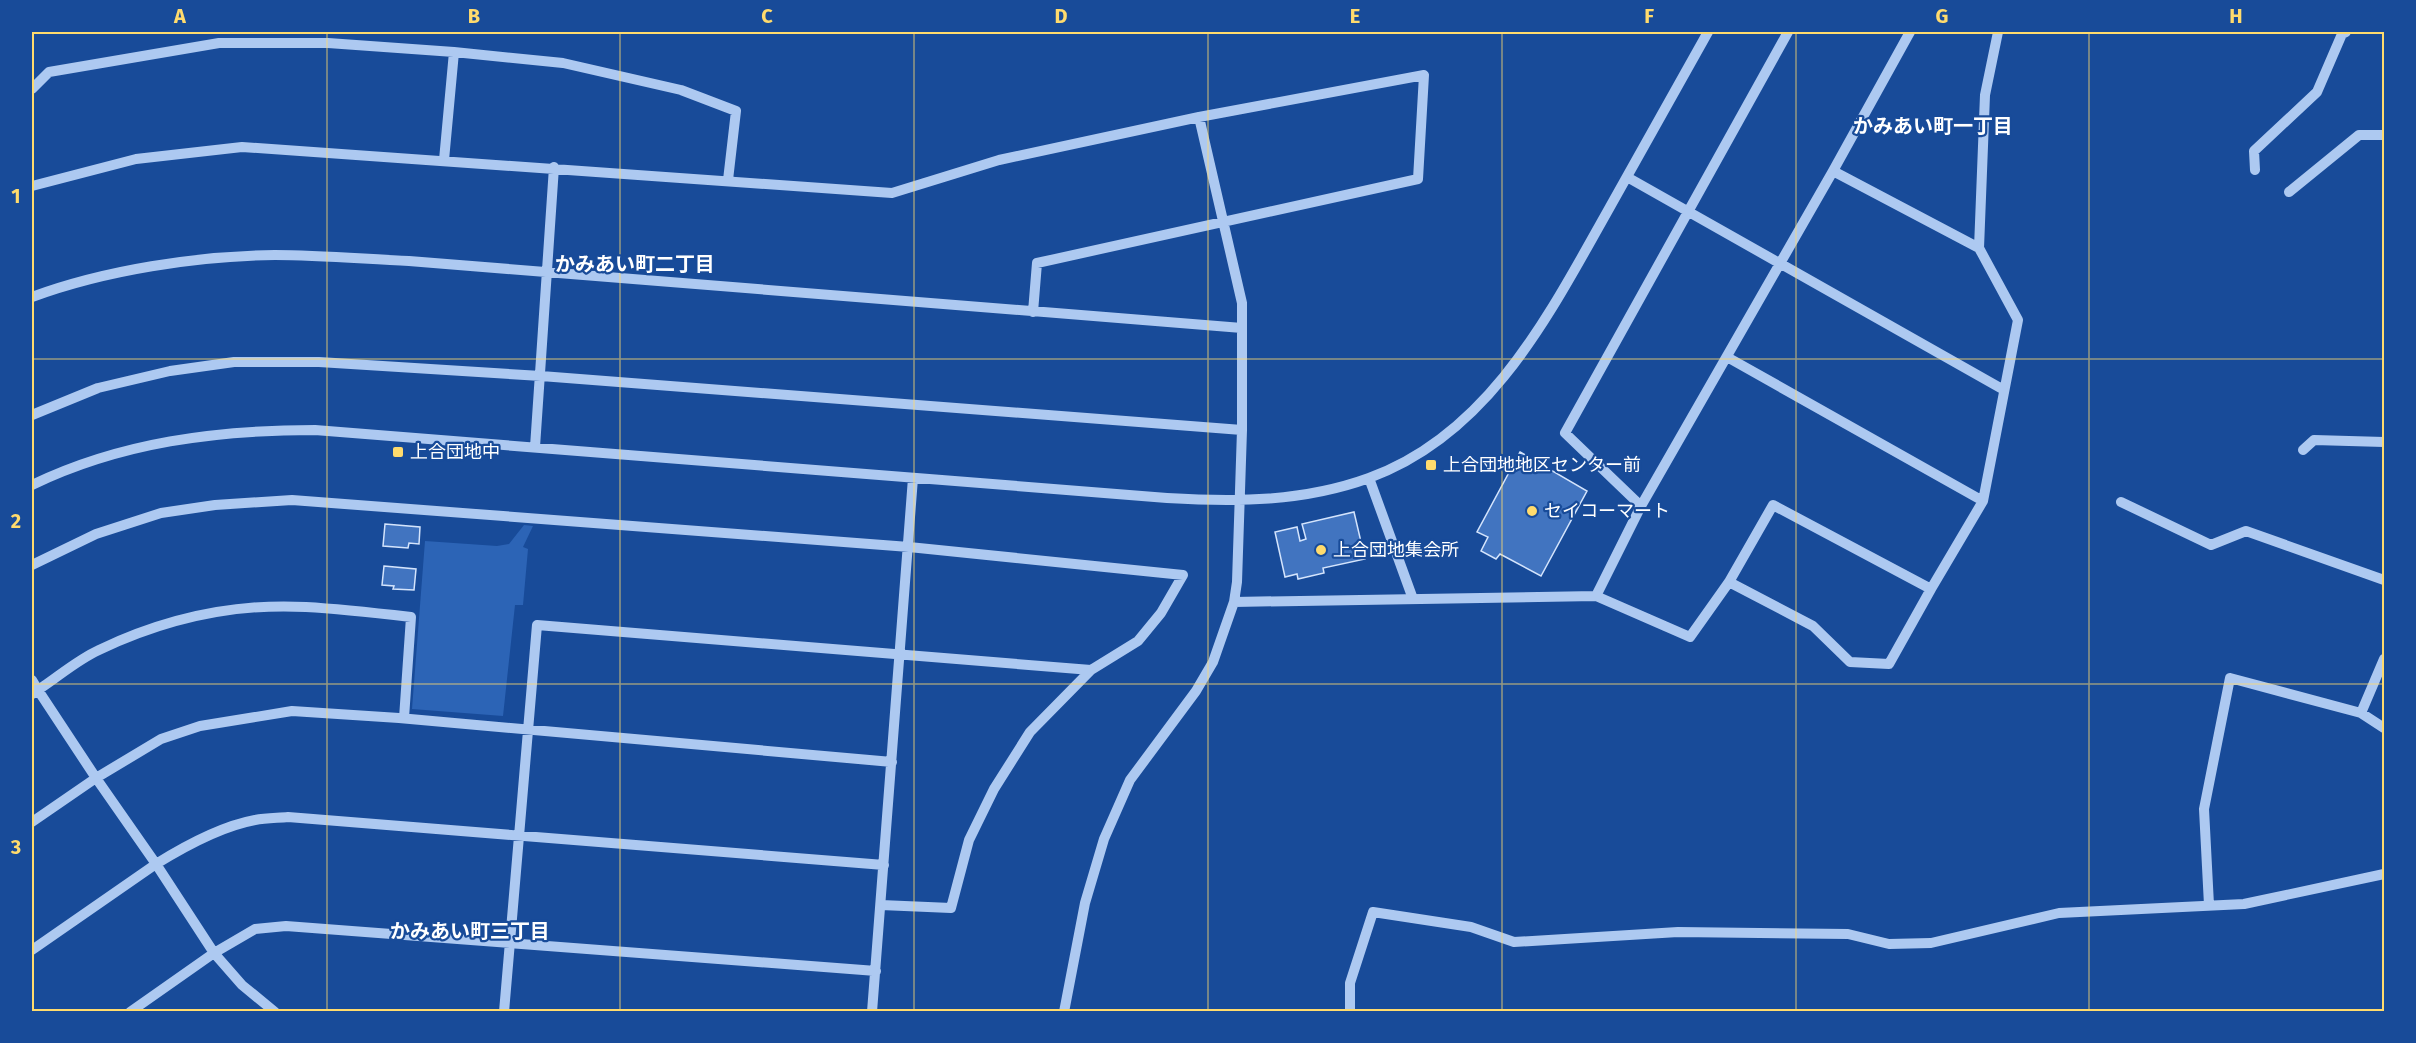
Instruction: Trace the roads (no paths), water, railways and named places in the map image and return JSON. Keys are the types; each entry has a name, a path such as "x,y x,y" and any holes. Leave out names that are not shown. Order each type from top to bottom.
{"street":[{"path":"32,486 78,466 161,442 238,432 315,430 1167,498 1275,500 1322,492 1369,478 1407,461 1445,436 1510,370 1551,311 1708,32"},
{"path":"1641,506 1565,434 1788,32"},
{"path":"1596,596 1641,506 1781,263 1910,32"},
{"path":"1729,582 1814,626 1850,662 1889,664 1983,501 2018,320 1979,248 1985,95 1998,32"},
{"path":"2255,170 2254,151 2317,92 2342,34 2346,32"},
{"path":"32,89 49,72 219,43 328,43 563,63 681,90 736,111 728,180"},
{"path":"444,160 454,52"},
{"path":"32,186 136,159 242,147 554,167 892,193 999,160 1199,117 1424,75 1418,179 1223,220 1037,263 1033,312"},
{"path":"1064,1011 1085,903 1104,839 1130,780 1196,691 1213,662 1234,602 1241,501 1242,303 1199,117"},
{"path":"2289,192 2359,135 2385,135"},
{"path":"535,447 554,167"},
{"path":"1833,171 1979,248"},
{"path":"1627,177 2004,390"},
{"path":"32,297 114,274 176,263 275,255 409,261 1242,328"},
{"path":"1727,357 1983,501"},
{"path":"32,415 98,388 170,371 234,363 320,362 541,376 1242,430"},
{"path":"2302,450 2314,440 2385,442"},
{"path":"872,1011 913,478"},
{"path":"1369,478 1413,599"},
{"path":"32,565 96,534 161,513 215,505 292,501 909,548 1183,575 1161,613 1138,641 1090,670 1030,732 994,789 969,840 951,908 880,905"},
{"path":"2121,502 2211,545 2246,531 2385,580"},
{"path":"1234,602 1596,596 1689,637 1729,582 1773,505 1931,589"},
{"path":"275,1011 242,985 214,953 156,864 34,688 97,651 161,624 248,607 305,607 411,617 404,718"},
{"path":"504,1011 537,625 1090,670"},
{"path":"2361,713 2385,658"},
{"path":"2209,904 2204,809 2230,678 2361,713 2385,728"},
{"path":"32,822 96,778 161,739 200,726 292,711 404,718 892,762"},
{"path":"32,950 187,845 254,820 288,817 884,866"},
{"path":"1350,1011 1350,983 1373,912 1471,927 1514,942 1678,932 1848,934 1889,944 1931,943 2060,913 2244,904 2385,874"},
{"path":"130,1011 214,953 255,929 286,926 876,971"}],"place":[{"name":"上合団地中","path":"398,452"},
{"name":"上合団地地区センター前","path":"1431,465"},
{"name":"セイコーマート","path":"1532,511"},
{"name":"上合団地集会所","path":"1321,550"}],"district":[{"name":"かみあい町一丁目","path":"1933,126"},
{"name":"かみあい町二丁目","path":"635,264"},
{"name":"かみあい町三丁目","path":"470,931"}]}
